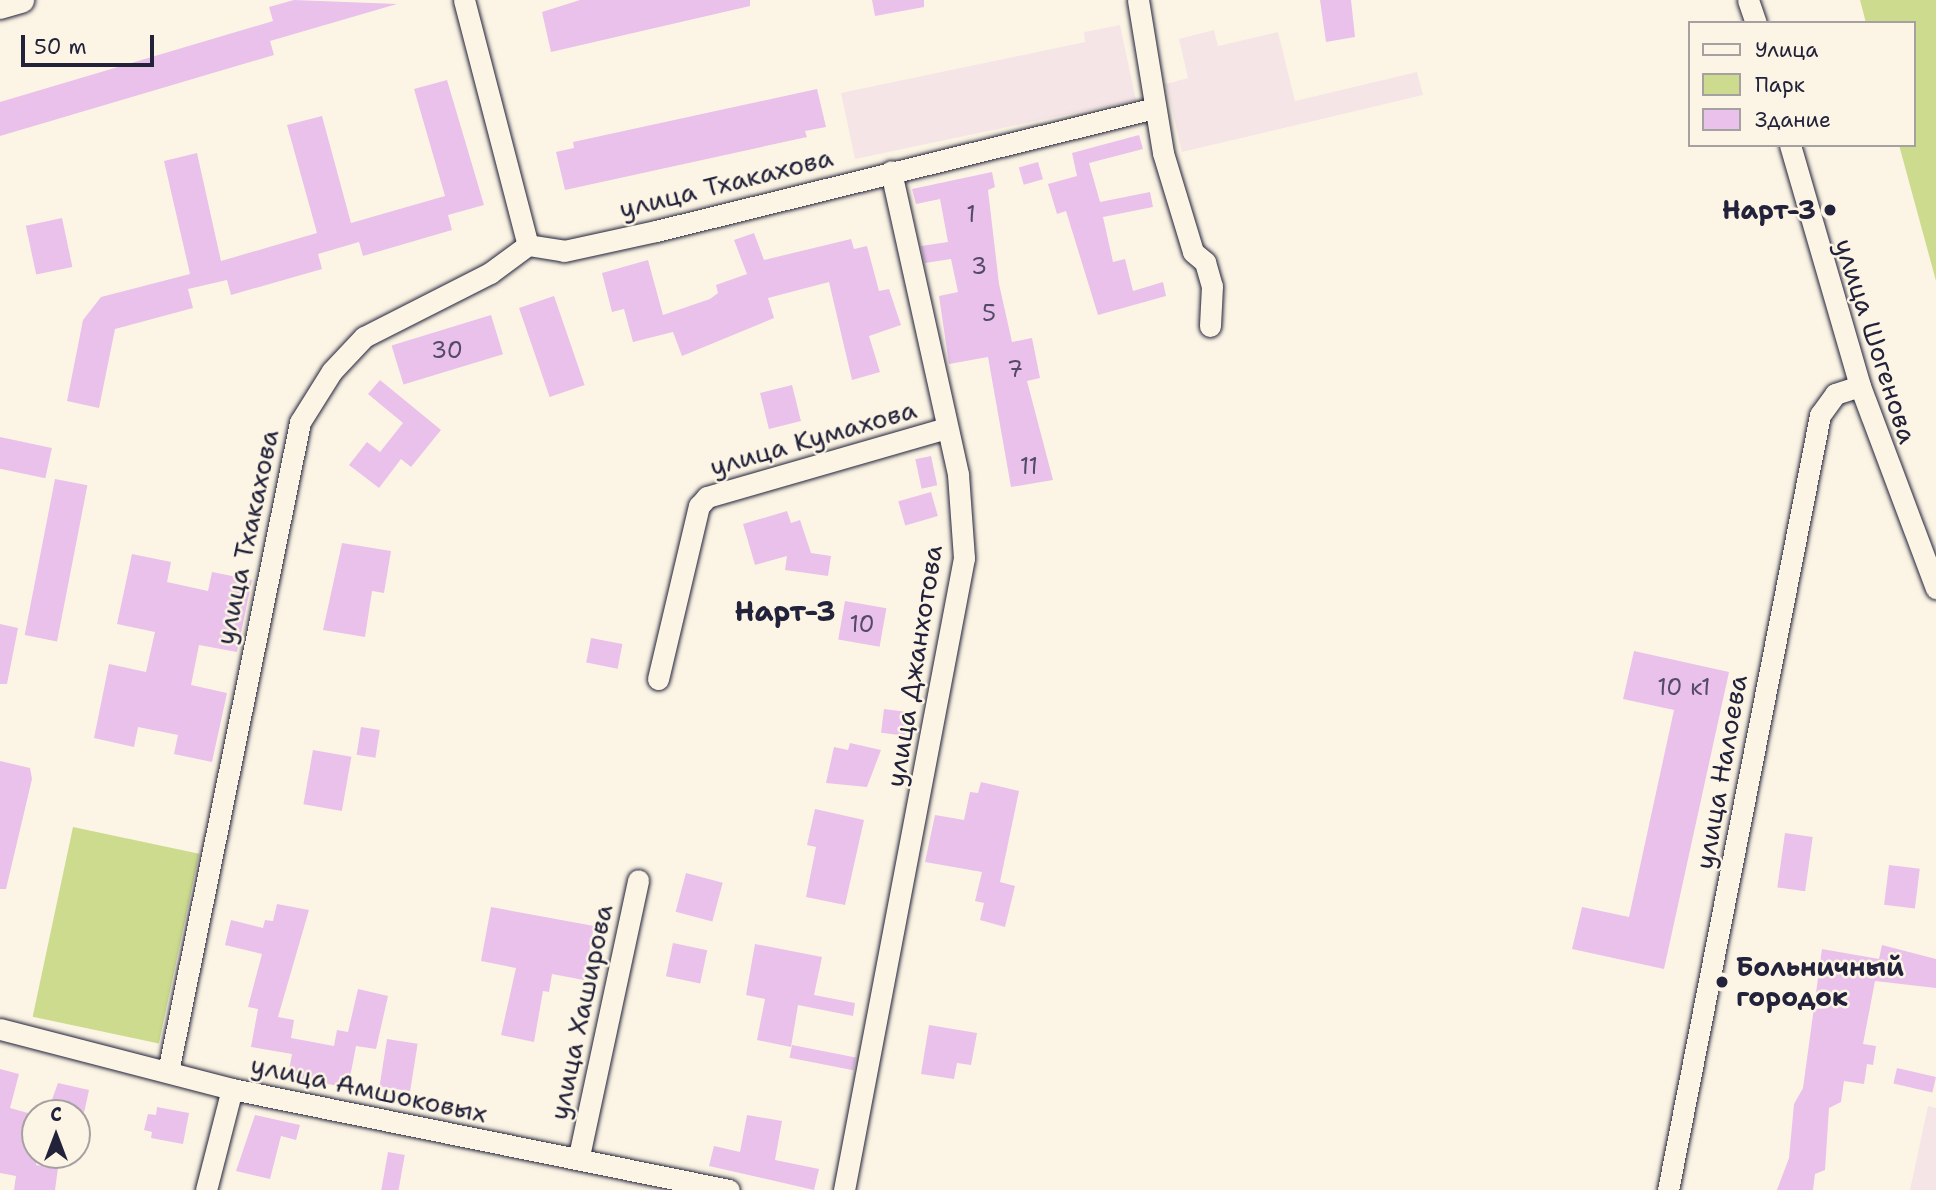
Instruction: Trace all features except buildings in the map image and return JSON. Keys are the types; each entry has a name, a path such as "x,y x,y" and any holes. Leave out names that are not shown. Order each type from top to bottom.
{"street":[{"path":"0,6 21,0"},
{"path":"464,0 528,245"},
{"path":"1138,0 1155,108 1193,252 1205,262 1212,286 1210,326"},
{"path":"1748,0 1755,21"},
{"path":"891,172 1155,108"},
{"name":"улица Шогенова","path":"1791,147 1860,386 1936,588"},
{"name":"улица Тхакахова","path":"168,1072 300,422 332,371 364,337 490,273 528,245 564,251 891,172"},
{"name":"улица Джанхотова","path":"844,1190 964,558 958,474 891,172"},
{"name":"улица Налоева","path":"1668,1190 1820,415 1835,394 1860,386"},
{"name":"улица Кумахова","path":"658,679 699,506 707,497 946,428"},
{"name":"улица Хаширова","path":"579,1156 638,880"},
{"name":"улица Амшоковых","path":"0,1029 232,1089 513,1149 579,1156 729,1190"},
{"path":"206,1190 232,1089"}],"shaded area":[{"path":"1120,25 1136,100 855,159 841,93 1085,42 1084,32"},
{"path":"1214,30 1218,46 1278,32 1295,101 1417,72 1423,95 1182,152 1166,84 1188,78 1179,39"},
{"path":"1928,1106 1936,1108 1936,1190 1910,1190"}],"green space":[{"path":"1860,0 1936,0 1936,281 1900,147 1915,147 1915,21 1865,21"},
{"path":"73,827 199,854 159,1044 33,1017"}],"place":[{"name":"Нарт-3","path":"1830,210"},
{"name":"Больничный городок","path":"1722,982"}],"district":[{"name":"Нарт-3","path":"785,611"}]}
